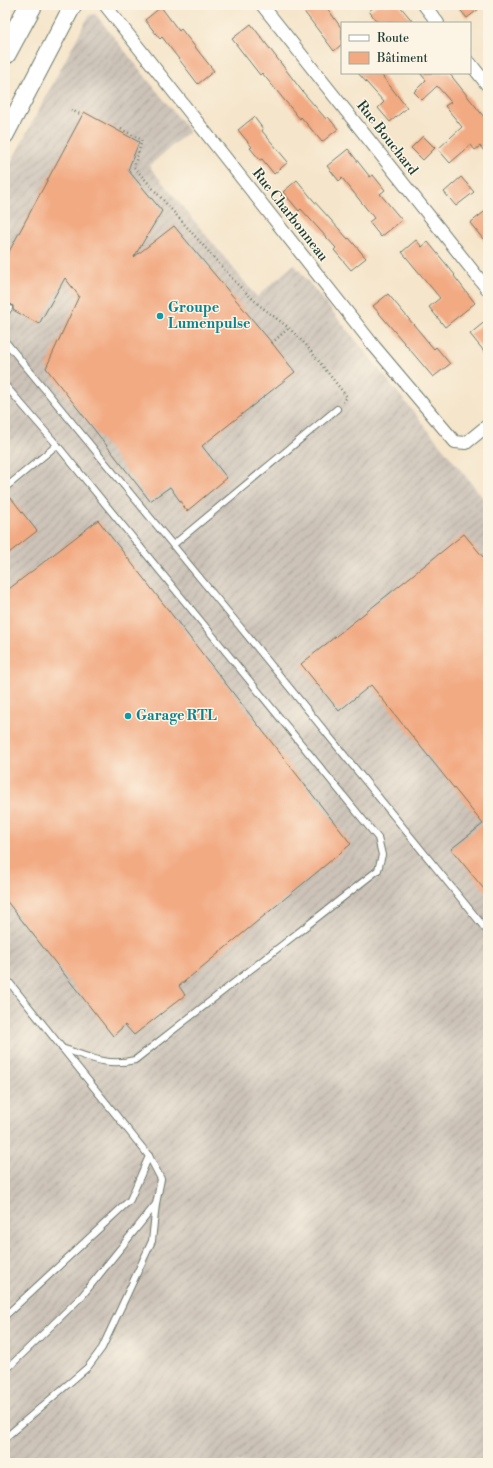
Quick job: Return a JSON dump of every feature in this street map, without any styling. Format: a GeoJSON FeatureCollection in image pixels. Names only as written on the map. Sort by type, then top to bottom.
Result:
{"type":"FeatureCollection","features":[{"type":"Feature","properties":{"kind":"highway"},"geometry":{"type":"LineString","coordinates":[[5,23],[15,5]]}},
{"type":"Feature","properties":{"kind":"highway"},"geometry":{"type":"LineString","coordinates":[[5,53],[31,5]]}},
{"type":"Feature","properties":{"kind":"street"},"geometry":{"type":"LineString","coordinates":[[5,135],[73,5]]}},
{"type":"Feature","properties":{"kind":"street","name":"Rue Charbonneau"},"geometry":{"type":"LineString","coordinates":[[105,5],[374,346],[455,442],[466,443],[488,425]]}},
{"type":"Feature","properties":{"kind":"street","name":"Rue Bouchard"},"geometry":{"type":"LineString","coordinates":[[262,5],[488,290]]}},
{"type":"Feature","properties":{"kind":"street"},"geometry":{"type":"LineString","coordinates":[[424,5],[437,22]]}},
{"type":"Feature","properties":{"kind":"street"},"geometry":{"type":"LineString","coordinates":[[471,65],[488,86]]}},
{"type":"Feature","properties":{"kind":"lane"},"geometry":{"type":"LineString","coordinates":[[5,314],[9,308]]}},
{"type":"Feature","properties":{"kind":"lane"},"geometry":{"type":"LineString","coordinates":[[5,341],[488,932]]}},
{"type":"Feature","properties":{"kind":"lane"},"geometry":{"type":"LineString","coordinates":[[5,385],[57,445],[378,838],[382,855],[378,870],[135,1060],[121,1064],[108,1063],[62,1048]]}},
{"type":"Feature","properties":{"kind":"lane"},"geometry":{"type":"LineString","coordinates":[[173,545],[337,409]]}},
{"type":"Feature","properties":{"kind":"lane"},"geometry":{"type":"LineString","coordinates":[[5,488],[57,445]]}},
{"type":"Feature","properties":{"kind":"lane"},"geometry":{"type":"LineString","coordinates":[[5,977],[149,1156],[161,1179],[156,1204],[152,1241],[102,1348],[88,1367],[5,1438]]}},
{"type":"Feature","properties":{"kind":"lane"},"geometry":{"type":"LineString","coordinates":[[5,1316],[130,1200],[149,1156]]}},
{"type":"Feature","properties":{"kind":"lane"},"geometry":{"type":"LineString","coordinates":[[5,1371],[82,1296],[156,1204]]}},
{"type":"Feature","properties":{"kind":"path"},"geometry":{"type":"LineString","coordinates":[[71,110],[82,115]]}},
{"type":"Feature","properties":{"kind":"path"},"geometry":{"type":"LineString","coordinates":[[121,129],[142,140],[134,167],[237,284],[258,305],[289,328],[306,345],[347,397],[337,409]]}},
{"type":"Feature","properties":{"kind":"path"},"geometry":{"type":"LineString","coordinates":[[272,342],[289,328]]}},
{"type":"Feature","properties":{"kind":"shaded area"},"geometry":{"type":"Polygon","coordinates":[[[94,14],[189,131],[149,166],[257,297],[294,264],[488,504],[488,1463],[5,1463],[5,174],[88,17],[94,14]]]}},
{"type":"Feature","properties":{"kind":"building"},"geometry":{"type":"Polygon","coordinates":[[[299,5],[325,5],[341,28],[341,45],[334,51],[299,5]]]}},
{"type":"Feature","properties":{"kind":"building"},"geometry":{"type":"Polygon","coordinates":[[[377,5],[399,5],[413,22],[377,22],[369,11],[377,5]]]}},
{"type":"Feature","properties":{"kind":"building"},"geometry":{"type":"Polygon","coordinates":[[[456,5],[484,5],[467,18],[456,5]]]}},
{"type":"Feature","properties":{"kind":"building"},"geometry":{"type":"Polygon","coordinates":[[[161,7],[179,31],[181,29],[214,71],[198,84],[162,37],[160,39],[145,20],[161,7]]]}},
{"type":"Feature","properties":{"kind":"building"},"geometry":{"type":"Polygon","coordinates":[[[251,24],[302,91],[326,119],[328,117],[338,129],[322,142],[301,117],[300,119],[262,73],[260,75],[232,39],[251,24]]]}},
{"type":"Feature","properties":{"kind":"building"},"geometry":{"type":"Polygon","coordinates":[[[359,74],[381,74],[407,108],[390,122],[378,108],[384,102],[359,74]]]}},
{"type":"Feature","properties":{"kind":"building"},"geometry":{"type":"Polygon","coordinates":[[[421,74],[450,74],[488,122],[488,156],[480,146],[475,150],[471,145],[450,163],[438,149],[462,127],[445,106],[451,102],[437,86],[422,100],[414,92],[426,80],[421,74]]]}},
{"type":"Feature","properties":{"kind":"building","name":"Groupe Lumenpulse"},"geometry":{"type":"Polygon","coordinates":[[[84,112],[139,142],[128,170],[162,211],[134,257],[174,226],[295,372],[202,446],[227,478],[187,511],[170,487],[150,501],[46,368],[79,296],[65,278],[39,324],[13,310],[13,306],[11,304],[7,304],[5,306],[5,259],[84,112]]]}},
{"type":"Feature","properties":{"kind":"building"},"geometry":{"type":"Polygon","coordinates":[[[254,117],[263,129],[262,131],[288,162],[274,174],[262,159],[260,160],[250,148],[252,147],[238,130],[254,117]]]}},
{"type":"Feature","properties":{"kind":"building"},"geometry":{"type":"Polygon","coordinates":[[[423,136],[435,148],[423,160],[411,148],[423,136]]]}},
{"type":"Feature","properties":{"kind":"building"},"geometry":{"type":"Polygon","coordinates":[[[348,149],[370,177],[373,175],[385,190],[380,194],[402,220],[381,237],[369,222],[374,218],[342,178],[339,181],[327,166],[348,149]]]}},
{"type":"Feature","properties":{"kind":"building"},"geometry":{"type":"Polygon","coordinates":[[[461,177],[474,192],[456,206],[444,192],[461,177]]]}},
{"type":"Feature","properties":{"kind":"building"},"geometry":{"type":"Polygon","coordinates":[[[297,180],[313,200],[366,258],[351,270],[334,250],[336,248],[301,209],[299,211],[283,192],[297,180]]]}},
{"type":"Feature","properties":{"kind":"building"},"geometry":{"type":"Polygon","coordinates":[[[488,209],[488,245],[470,223],[488,209]]]}},
{"type":"Feature","properties":{"kind":"building"},"geometry":{"type":"Polygon","coordinates":[[[416,240],[422,247],[428,242],[455,275],[454,276],[475,303],[445,327],[429,307],[440,298],[402,252],[416,240]]]}},
{"type":"Feature","properties":{"kind":"building"},"geometry":{"type":"Polygon","coordinates":[[[388,294],[434,349],[436,347],[450,364],[433,377],[373,306],[388,294]]]}},
{"type":"Feature","properties":{"kind":"building"},"geometry":{"type":"Polygon","coordinates":[[[488,319],[488,356],[470,334],[488,319]]]}},
{"type":"Feature","properties":{"kind":"building"},"geometry":{"type":"Polygon","coordinates":[[[11,498],[37,531],[5,556],[5,502],[11,498]]]}},
{"type":"Feature","properties":{"kind":"building","name":"Garage RTL"},"geometry":{"type":"Polygon","coordinates":[[[98,520],[351,844],[179,986],[185,995],[134,1035],[125,1025],[113,1036],[5,899],[5,592],[98,520]]]}},
{"type":"Feature","properties":{"kind":"building"},"geometry":{"type":"Polygon","coordinates":[[[464,534],[488,563],[488,894],[451,849],[483,824],[371,685],[339,711],[301,664],[464,534]]]}},
{"type":"Feature","properties":{"kind":"place","name":"Groupe Lumenpulse"},"geometry":{"type":"Point","coordinates":[160,316]}},
{"type":"Feature","properties":{"kind":"place","name":"Garage RTL"},"geometry":{"type":"Point","coordinates":[128,716]}}]}
